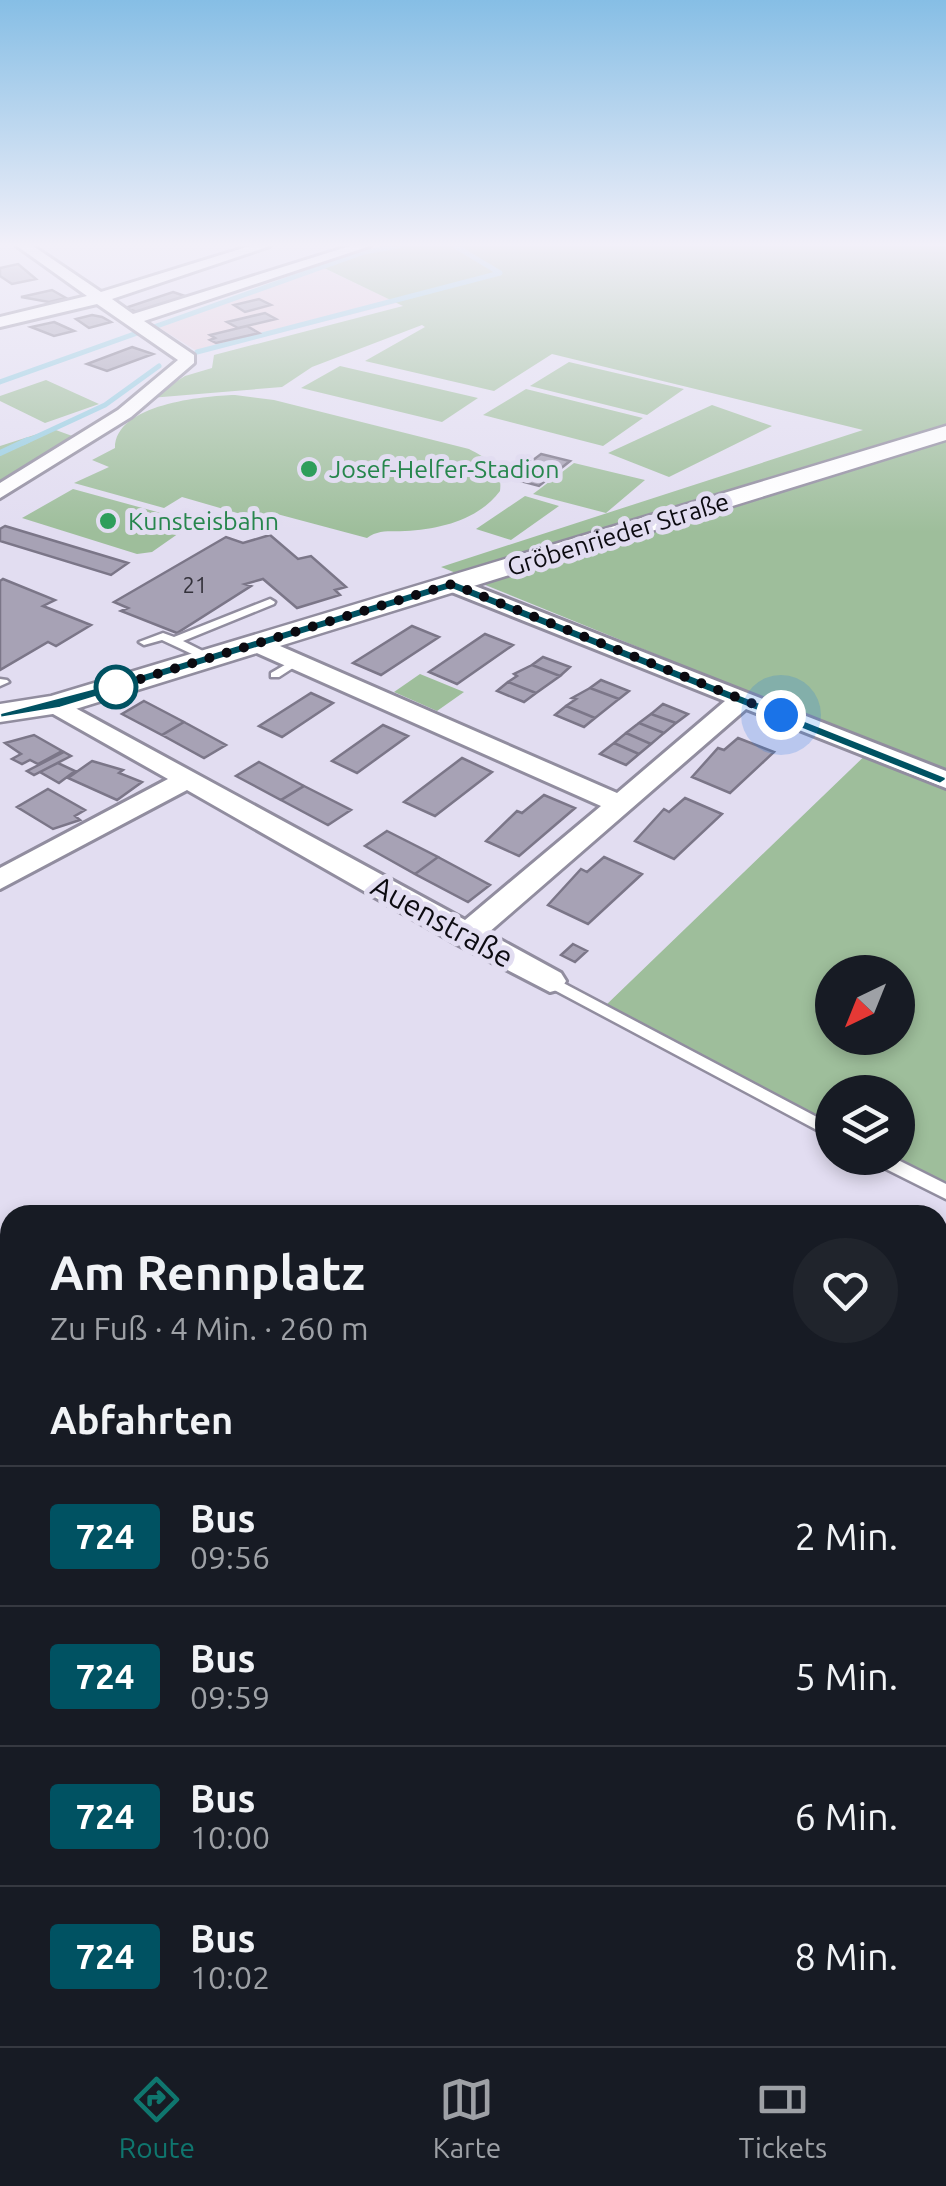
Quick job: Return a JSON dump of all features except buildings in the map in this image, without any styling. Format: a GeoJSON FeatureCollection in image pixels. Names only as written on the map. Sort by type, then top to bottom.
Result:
{"type":"FeatureCollection","features":[{"type":"Feature","properties":{"kind":"street"},"geometry":{"type":"LineString","coordinates":[[0,492],[173,376],[188,359],[163,341]]}},
{"type":"Feature","properties":{"kind":"street","name":"Gröbenrieder Straße"},"geometry":{"type":"LineString","coordinates":[[0,714],[55,704],[946,433]]}},
{"type":"Feature","properties":{"kind":"street"},"geometry":{"type":"LineString","coordinates":[[452,584],[535,623],[946,780]]}},
{"type":"Feature","properties":{"kind":"street"},"geometry":{"type":"LineString","coordinates":[[256,644],[620,804]]}},
{"type":"Feature","properties":{"kind":"street"},"geometry":{"type":"LineString","coordinates":[[466,936],[742,700]]}},
{"type":"Feature","properties":{"kind":"street","name":"Auenstraße"},"geometry":{"type":"LineString","coordinates":[[55,704],[550,981]]}},
{"type":"Feature","properties":{"kind":"street"},"geometry":{"type":"LineString","coordinates":[[0,880],[186,780]]}},
{"type":"Feature","properties":{"kind":"lane"},"geometry":{"type":"LineString","coordinates":[[174,641],[270,602]]}},
{"type":"Feature","properties":{"kind":"lane"},"geometry":{"type":"LineString","coordinates":[[144,642],[163,636],[209,658]]}},
{"type":"Feature","properties":{"kind":"lane","name":"Auenstraße"},"geometry":{"type":"LineString","coordinates":[[550,981],[815,1123]]}},
{"type":"Feature","properties":{"kind":"lane"},"geometry":{"type":"LineString","coordinates":[[913,1175],[946,1192]]}},
{"type":"Feature","properties":{"kind":"shaded area"},"geometry":{"type":"Polygon","coordinates":[[[181,341],[245,341],[200,353],[181,341]]]}},
{"type":"Feature","properties":{"kind":"green space"},"geometry":{"type":"Polygon","coordinates":[[[266,341],[379,341],[312,367],[282,387],[150,398],[185,376],[212,368],[214,355],[266,341]]]}},
{"type":"Feature","properties":{"kind":"green space"},"geometry":{"type":"Polygon","coordinates":[[[399,341],[946,341],[946,1184],[915,1168],[915,1075],[815,1075],[815,1116],[604,1007],[877,744],[441,567],[863,430],[552,354],[494,391],[365,361],[399,341]]]}},
{"type":"Feature","properties":{"kind":"green space"},"geometry":{"type":"Polygon","coordinates":[[[569,362],[684,389],[647,415],[530,386],[569,362]]]}},
{"type":"Feature","properties":{"kind":"green space"},"geometry":{"type":"Polygon","coordinates":[[[340,366],[478,398],[442,422],[301,388],[340,366]]]}},
{"type":"Feature","properties":{"kind":"green space"},"geometry":{"type":"Polygon","coordinates":[[[46,380],[99,404],[45,423],[0,401],[0,396],[46,380]]]}},
{"type":"Feature","properties":{"kind":"green space"},"geometry":{"type":"Polygon","coordinates":[[[526,389],[643,418],[603,446],[483,415],[526,389]]]}},
{"type":"Feature","properties":{"kind":"green space","name":"Josef-Helfer-Stadion"},"geometry":{"type":"Polygon","coordinates":[[[235,395],[274,400],[469,449],[497,470],[500,491],[481,509],[458,521],[419,530],[381,532],[367,538],[277,514],[265,521],[182,497],[164,508],[74,483],[109,467],[92,460],[115,448],[119,433],[129,421],[145,412],[183,401],[235,395]]]}},
{"type":"Feature","properties":{"kind":"green space"},"geometry":{"type":"Polygon","coordinates":[[[712,405],[772,426],[669,477],[608,453],[712,405]]]}},
{"type":"Feature","properties":{"kind":"green space"},"geometry":{"type":"Polygon","coordinates":[[[53,429],[75,437],[0,485],[0,446],[53,429]]]}},
{"type":"Feature","properties":{"kind":"green space"},"geometry":{"type":"Polygon","coordinates":[[[574,463],[645,480],[606,513],[533,494],[574,463]]]}},
{"type":"Feature","properties":{"kind":"green space","name":"Kunsteisbahn"},"geometry":{"type":"Polygon","coordinates":[[[73,489],[192,524],[152,552],[137,554],[22,518],[73,489]]]}},
{"type":"Feature","properties":{"kind":"green space"},"geometry":{"type":"Polygon","coordinates":[[[525,496],[559,506],[511,540],[476,529],[525,496]]]}},
{"type":"Feature","properties":{"kind":"green space"},"geometry":{"type":"Polygon","coordinates":[[[420,674],[464,692],[437,711],[394,692],[420,674]]]}},
{"type":"Feature","properties":{"kind":"waterway"},"geometry":{"type":"LineString","coordinates":[[0,382],[113,341]]}},
{"type":"Feature","properties":{"kind":"waterway"},"geometry":{"type":"LineString","coordinates":[[197,352],[237,341]]}},
{"type":"Feature","properties":{"kind":"waterway"},"geometry":{"type":"LineString","coordinates":[[23,443],[105,405],[159,366]]}},
{"type":"Feature","properties":{"kind":"waterway"},"geometry":{"type":"LineString","coordinates":[[0,453],[28,440]]}},
{"type":"Feature","properties":{"kind":"bus line","name":"724"},"geometry":{"type":"LineString","coordinates":[[0,713],[55,704],[452,584],[946,780]]}},
{"type":"Feature","properties":{"kind":"place","name":"Josef-Helfer-Stadion"},"geometry":{"type":"Point","coordinates":[309,469]}},
{"type":"Feature","properties":{"kind":"place","name":"Kunsteisbahn"},"geometry":{"type":"Point","coordinates":[108,521]}},
{"type":"Feature","properties":{"kind":"route"},"geometry":{"type":"LineString","coordinates":[[116,687],[111,688],[452,584],[781,715]]}}]}
